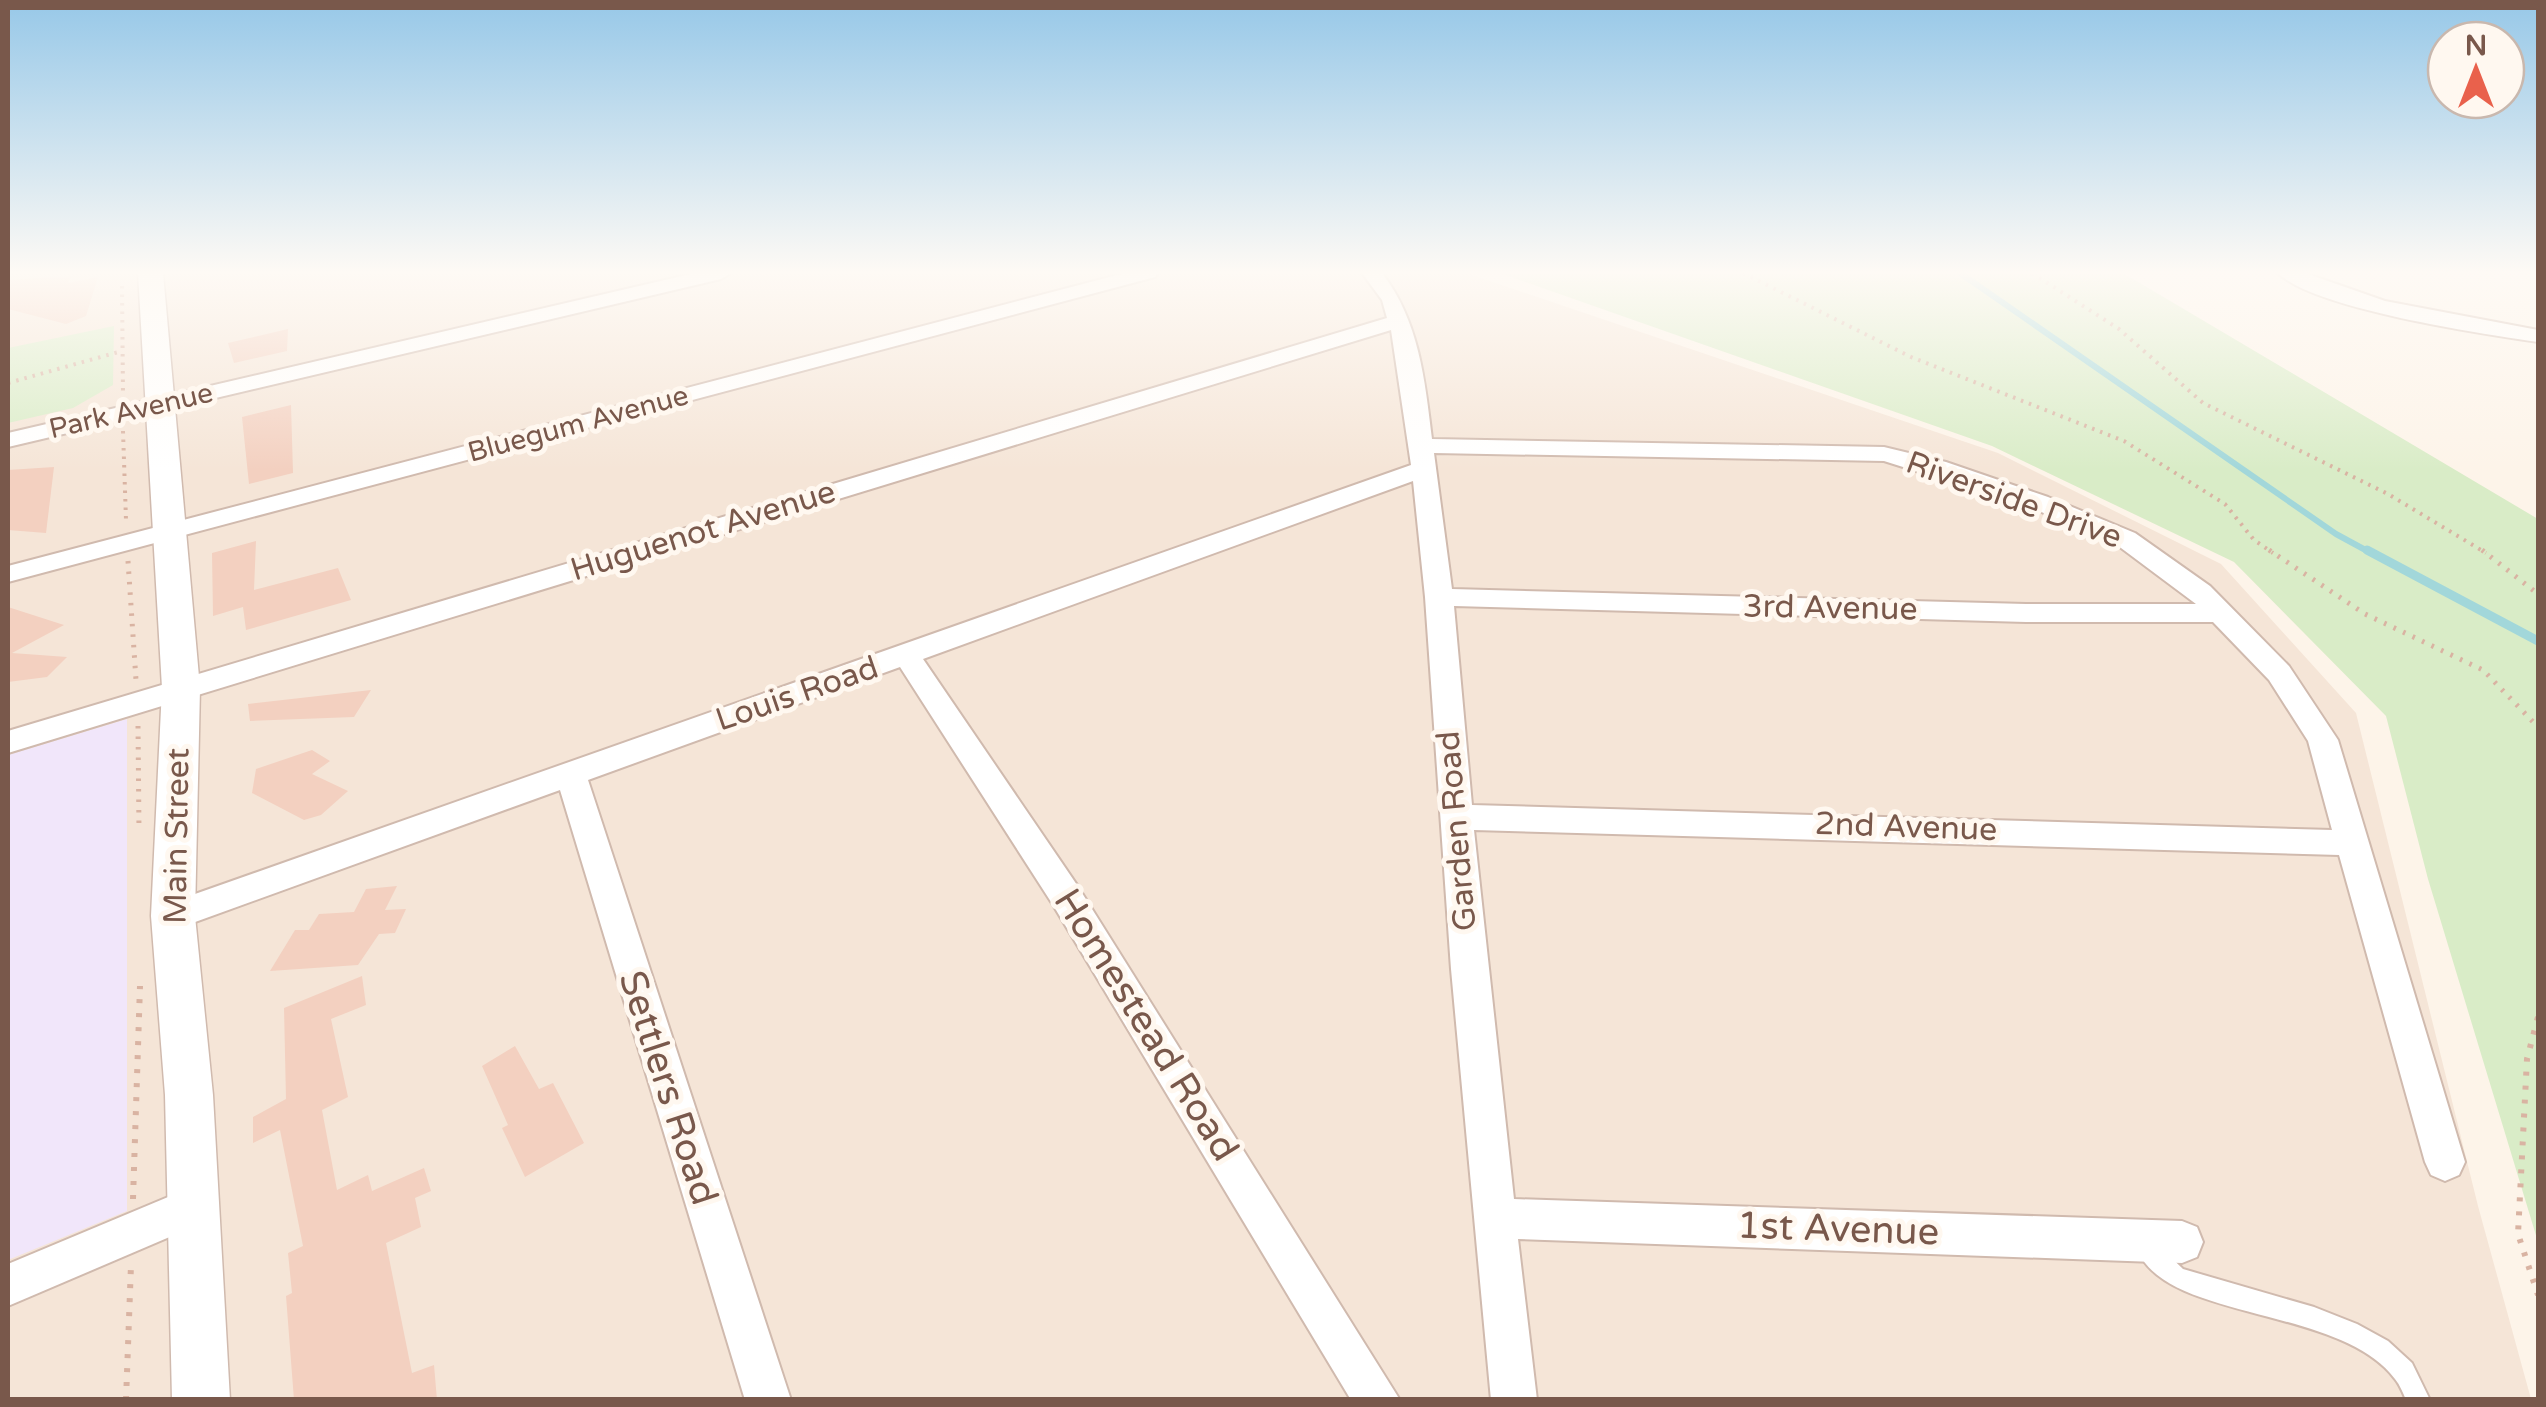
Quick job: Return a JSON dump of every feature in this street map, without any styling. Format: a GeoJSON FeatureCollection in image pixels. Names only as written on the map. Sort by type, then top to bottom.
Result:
{"type":"FeatureCollection","features":[{"type":"Feature","properties":{"kind":"street","name":"Main Street"},"geometry":{"type":"LineString","coordinates":[[139,339],[140,409],[168,532],[181,688],[173,916],[189,1095],[201,1400]]}},
{"type":"Feature","properties":{"kind":"street","name":"Park Avenue"},"geometry":{"type":"LineString","coordinates":[[8,440],[440,339]]}},
{"type":"Feature","properties":{"kind":"street","name":"Bluegum Avenue"},"geometry":{"type":"LineString","coordinates":[[8,574],[900,339]]}},
{"type":"Feature","properties":{"kind":"street","name":"Huguenot Avenue"},"geometry":{"type":"LineString","coordinates":[[8,742],[1340,339]]}},
{"type":"Feature","properties":{"kind":"street","name":"Garden Road"},"geometry":{"type":"LineString","coordinates":[[1404,339],[1410,360],[1438,598],[1514,1400]]}},
{"type":"Feature","properties":{"kind":"street","name":"Riverside Drive"},"geometry":{"type":"LineString","coordinates":[[1421,458],[1866,452],[1902,457],[2039,502],[2116,533],[2174,570],[2279,673],[2323,740],[2445,1162]]}},
{"type":"Feature","properties":{"kind":"street","name":"Louis Road"},"geometry":{"type":"LineString","coordinates":[[173,916],[907,656],[1421,458]]}},
{"type":"Feature","properties":{"kind":"street","name":"3rd Avenue"},"geometry":{"type":"LineString","coordinates":[[1438,598],[1989,612],[2221,613]]}},
{"type":"Feature","properties":{"kind":"street","name":"Homestead Road"},"geometry":{"type":"LineString","coordinates":[[907,656],[1075,911],[1377,1400]]}},
{"type":"Feature","properties":{"kind":"street","name":"Settlers Road"},"geometry":{"type":"LineString","coordinates":[[571,776],[768,1400]]}},
{"type":"Feature","properties":{"kind":"street","name":"2nd Avenue"},"geometry":{"type":"LineString","coordinates":[[1457,817],[2355,843]]}},
{"type":"Feature","properties":{"kind":"street"},"geometry":{"type":"LineString","coordinates":[[8,1285],[192,1207]]}},
{"type":"Feature","properties":{"kind":"street","name":"1st Avenue"},"geometry":{"type":"LineString","coordinates":[[1494,1218],[2182,1242]]}},
{"type":"Feature","properties":{"kind":"lane"},"geometry":{"type":"LineString","coordinates":[[2139,1240],[2174,1276],[2349,1331],[2387,1354],[2414,1384],[2420,1400]]}},
{"type":"Feature","properties":{"kind":"path"},"geometry":{"type":"LineString","coordinates":[[136,339],[140,409],[127,543],[138,703],[139,836]]}},
{"type":"Feature","properties":{"kind":"path"},"geometry":{"type":"LineString","coordinates":[[1873,339],[1911,358],[2124,441],[2225,504],[2254,540],[2365,614],[2483,670],[2538,727]]}},
{"type":"Feature","properties":{"kind":"path"},"geometry":{"type":"LineString","coordinates":[[2130,339],[2203,403],[2388,494],[2477,546],[2538,594]]}},
{"type":"Feature","properties":{"kind":"path"},"geometry":{"type":"LineString","coordinates":[[8,383],[138,346]]}},
{"type":"Feature","properties":{"kind":"path"},"geometry":{"type":"LineString","coordinates":[[126,1400],[140,968]]}},
{"type":"Feature","properties":{"kind":"path"},"geometry":{"type":"LineString","coordinates":[[2538,1017],[2527,1058],[2518,1234],[2538,1295]]}},
{"type":"Feature","properties":{"kind":"shaded area"},"geometry":{"type":"Polygon","coordinates":[[[8,339],[1660,339],[1998,453],[2221,564],[2356,713],[2478,1206],[2531,1399],[8,1400],[8,339]]]}},
{"type":"Feature","properties":{"kind":"shaded area"},"geometry":{"type":"Polygon","coordinates":[[[127,719],[127,1211],[8,1260],[8,755],[127,719]]]}},
{"type":"Feature","properties":{"kind":"green space"},"geometry":{"type":"Polygon","coordinates":[[[53,339],[114,339],[113,385],[73,408],[8,423],[8,348],[53,339]]]}},
{"type":"Feature","properties":{"kind":"green space"},"geometry":{"type":"Polygon","coordinates":[[[1687,339],[2234,339],[2538,519],[2538,1242],[2428,879],[2386,716],[2234,562],[1992,446],[1687,339]]]}},
{"type":"Feature","properties":{"kind":"building"},"geometry":{"type":"Polygon","coordinates":[[[288,339],[287,351],[234,363],[228,343],[288,339]]]}},
{"type":"Feature","properties":{"kind":"building"},"geometry":{"type":"Polygon","coordinates":[[[291,405],[293,473],[249,484],[242,417],[291,405]]]}},
{"type":"Feature","properties":{"kind":"building"},"geometry":{"type":"Polygon","coordinates":[[[54,467],[46,533],[8,530],[8,470],[54,467]]]}},
{"type":"Feature","properties":{"kind":"building"},"geometry":{"type":"Polygon","coordinates":[[[256,541],[254,590],[338,568],[351,600],[246,630],[243,607],[213,616],[212,553],[256,541]]]}},
{"type":"Feature","properties":{"kind":"building"},"geometry":{"type":"Polygon","coordinates":[[[8,607],[64,625],[12,653],[67,657],[47,677],[8,682],[8,607]]]}},
{"type":"Feature","properties":{"kind":"building"},"geometry":{"type":"Polygon","coordinates":[[[371,690],[354,717],[250,721],[248,704],[371,690]]]}},
{"type":"Feature","properties":{"kind":"building"},"geometry":{"type":"Polygon","coordinates":[[[312,750],[330,761],[312,774],[348,791],[321,815],[304,820],[252,793],[256,769],[312,750]]]}},
{"type":"Feature","properties":{"kind":"building"},"geometry":{"type":"Polygon","coordinates":[[[397,886],[385,910],[406,909],[395,933],[379,934],[358,965],[270,971],[295,930],[309,930],[319,914],[354,912],[366,889],[397,886]]]}},
{"type":"Feature","properties":{"kind":"building"},"geometry":{"type":"Polygon","coordinates":[[[362,976],[366,1005],[331,1019],[348,1097],[322,1110],[337,1190],[368,1175],[372,1191],[424,1168],[431,1191],[415,1198],[421,1227],[386,1243],[412,1373],[434,1365],[437,1400],[294,1400],[286,1296],[292,1293],[288,1253],[303,1246],[280,1130],[253,1143],[253,1117],[286,1099],[284,1008],[362,976]]]}},
{"type":"Feature","properties":{"kind":"building"},"geometry":{"type":"Polygon","coordinates":[[[515,1046],[539,1089],[553,1083],[584,1143],[525,1177],[502,1128],[508,1125],[482,1066],[515,1046]]]}},
{"type":"Feature","properties":{"kind":"waterway"},"geometry":{"type":"LineString","coordinates":[[2055,339],[2336,534],[2371,553]]}},
{"type":"Feature","properties":{"kind":"waterway"},"geometry":{"type":"LineString","coordinates":[[2367,550],[2538,641]]}}]}
